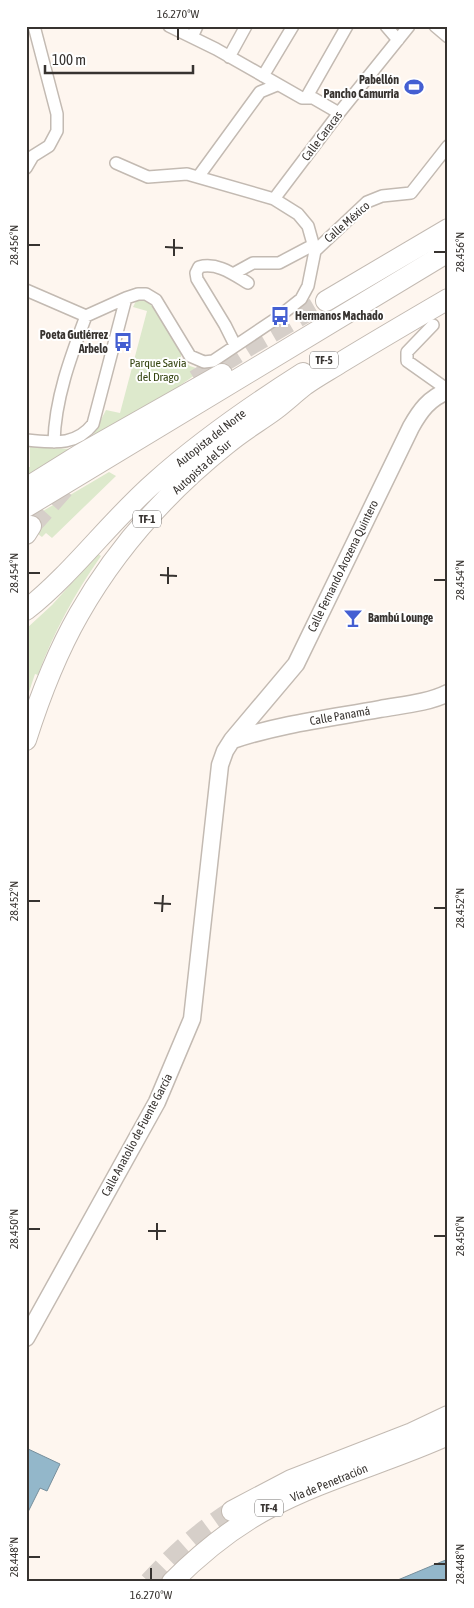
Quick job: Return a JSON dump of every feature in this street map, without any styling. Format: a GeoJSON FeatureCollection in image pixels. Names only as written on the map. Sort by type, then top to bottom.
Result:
{"type":"FeatureCollection","features":[{"type":"Feature","properties":{"kind":"highway"},"geometry":{"type":"LineString","coordinates":[[326,301],[448,229]]}},
{"type":"Feature","properties":{"kind":"highway","name":"TF-5"},"geometry":{"type":"LineString","coordinates":[[28,522],[289,348],[448,252]]}},
{"type":"Feature","properties":{"kind":"highway","name":"Autopista del Norte"},"geometry":{"type":"LineString","coordinates":[[29,608],[156,481],[223,426],[383,322],[448,284]]}},
{"type":"Feature","properties":{"kind":"highway","name":"Autopista del Sur"},"geometry":{"type":"LineString","coordinates":[[26,740],[40,697],[58,655],[79,614],[124,547],[156,510],[194,472],[228,443],[306,385],[369,345],[448,299]]}},
{"type":"Feature","properties":{"kind":"highway"},"geometry":{"type":"LineString","coordinates":[[26,488],[220,374],[289,348]]}},
{"type":"Feature","properties":{"kind":"highway"},"geometry":{"type":"LineString","coordinates":[[204,442],[229,432],[275,400],[306,385]]}},
{"type":"Feature","properties":{"kind":"highway","name":"Vía de Penetración"},"geometry":{"type":"LineString","coordinates":[[172,1582],[208,1549],[269,1508],[336,1478],[448,1416]]}},
{"type":"Feature","properties":{"kind":"highway","name":"Vía de Penetración"},"geometry":{"type":"LineString","coordinates":[[232,1511],[291,1480],[448,1435]]}},
{"type":"Feature","properties":{"kind":"street"},"geometry":{"type":"LineString","coordinates":[[26,168],[30,155],[49,146],[57,131],[57,114],[34,26]]}},
{"type":"Feature","properties":{"kind":"street"},"geometry":{"type":"LineString","coordinates":[[169,26],[302,98],[313,98],[340,113]]}},
{"type":"Feature","properties":{"kind":"street"},"geometry":{"type":"LineString","coordinates":[[192,37],[198,26]]}},
{"type":"Feature","properties":{"kind":"street"},"geometry":{"type":"LineString","coordinates":[[229,57],[246,26]]}},
{"type":"Feature","properties":{"kind":"street"},"geometry":{"type":"LineString","coordinates":[[263,76],[293,26]]}},
{"type":"Feature","properties":{"kind":"street"},"geometry":{"type":"LineString","coordinates":[[306,98],[347,26]]}},
{"type":"Feature","properties":{"kind":"street"},"geometry":{"type":"LineString","coordinates":[[386,26],[398,40]]}},
{"type":"Feature","properties":{"kind":"street","name":"Calle Caracas"},"geometry":{"type":"LineString","coordinates":[[274,200],[409,26]]}},
{"type":"Feature","properties":{"kind":"street"},"geometry":{"type":"LineString","coordinates":[[435,26],[448,37]]}},
{"type":"Feature","properties":{"kind":"street"},"geometry":{"type":"LineString","coordinates":[[198,178],[260,92],[277,84]]}},
{"type":"Feature","properties":{"kind":"street","name":"Calle México"},"geometry":{"type":"LineString","coordinates":[[233,274],[253,263],[279,263],[314,248],[367,202],[382,196],[411,193],[448,146]]}},
{"type":"Feature","properties":{"kind":"street"},"geometry":{"type":"LineString","coordinates":[[54,442],[55,419],[72,354],[86,316],[126,298],[138,294],[146,294],[156,300],[190,356],[204,362],[213,361],[277,318],[301,299],[308,286],[314,248],[308,226],[298,214],[274,200],[187,174],[148,177],[116,163]]}},
{"type":"Feature","properties":{"kind":"street"},"geometry":{"type":"LineString","coordinates":[[235,345],[226,325],[197,279],[196,272],[199,266],[208,264],[222,268],[248,282]]}},
{"type":"Feature","properties":{"kind":"street"},"geometry":{"type":"LineString","coordinates":[[26,290],[86,316]]}},
{"type":"Feature","properties":{"kind":"street"},"geometry":{"type":"LineString","coordinates":[[26,440],[54,442],[73,440],[86,433],[93,424],[126,298]]}},
{"type":"Feature","properties":{"kind":"street"},"geometry":{"type":"LineString","coordinates":[[433,325],[407,352],[407,361],[448,390]]}},
{"type":"Feature","properties":{"kind":"street","name":"Calle Fernando Arozena Quintero"},"geometry":{"type":"LineString","coordinates":[[232,740],[266,702],[296,664],[411,427],[426,404],[448,390]]}},
{"type":"Feature","properties":{"kind":"street","name":"Calle Panamá"},"geometry":{"type":"LineString","coordinates":[[232,740],[283,726],[410,704],[440,697],[448,693]]}},
{"type":"Feature","properties":{"kind":"street"},"geometry":{"type":"LineString","coordinates":[[266,702],[276,719],[283,726]]}},
{"type":"Feature","properties":{"kind":"street","name":"Calle Anatolio de Fuente García"},"geometry":{"type":"LineString","coordinates":[[26,1338],[156,1102],[192,1019],[220,765],[225,751],[232,740]]}},
{"type":"Feature","properties":{"kind":"green space","name":"Parque Savia del Drago"},"geometry":{"type":"Polygon","coordinates":[[[142,298],[154,303],[181,349],[181,358],[190,366],[202,370],[138,415],[88,445],[106,410],[120,413],[147,311],[133,307],[136,301],[142,298]]]}},
{"type":"Feature","properties":{"kind":"green space"},"geometry":{"type":"Polygon","coordinates":[[[30,447],[71,449],[26,479],[26,467],[30,467],[30,447]]]}},
{"type":"Feature","properties":{"kind":"green space"},"geometry":{"type":"Polygon","coordinates":[[[109,472],[116,476],[52,538],[46,533],[42,537],[26,525],[26,521],[109,472]]]}},
{"type":"Feature","properties":{"kind":"green space"},"geometry":{"type":"Polygon","coordinates":[[[98,554],[101,556],[65,614],[38,675],[35,674],[26,701],[26,629],[52,605],[98,554]]]}},
{"type":"Feature","properties":{"kind":"water"},"geometry":{"type":"Polygon","coordinates":[[[26,1448],[60,1464],[47,1491],[40,1488],[26,1516],[26,1448]]]}},
{"type":"Feature","properties":{"kind":"water"},"geometry":{"type":"Polygon","coordinates":[[[448,1559],[448,1582],[393,1582],[448,1559]]]}},
{"type":"Feature","properties":{"kind":"tunnel"},"geometry":{"type":"LineString","coordinates":[[195,380],[326,301]]}},
{"type":"Feature","properties":{"kind":"tunnel"},"geometry":{"type":"LineString","coordinates":[[31,526],[69,483]]}},
{"type":"Feature","properties":{"kind":"tunnel"},"geometry":{"type":"LineString","coordinates":[[149,1582],[188,1544],[208,1527],[232,1511]]}},
{"type":"Feature","properties":{"kind":"place","name":"Pabellón Pancho Camurria"},"geometry":{"type":"Point","coordinates":[414,87]}},
{"type":"Feature","properties":{"kind":"place","name":"Hermanos Machado"},"geometry":{"type":"Point","coordinates":[280,316]}},
{"type":"Feature","properties":{"kind":"place","name":"Poeta Gutiérrez Arbelo"},"geometry":{"type":"Point","coordinates":[123,342]}},
{"type":"Feature","properties":{"kind":"place","name":"Bambú Lounge"},"geometry":{"type":"Point","coordinates":[353,618]}}]}
